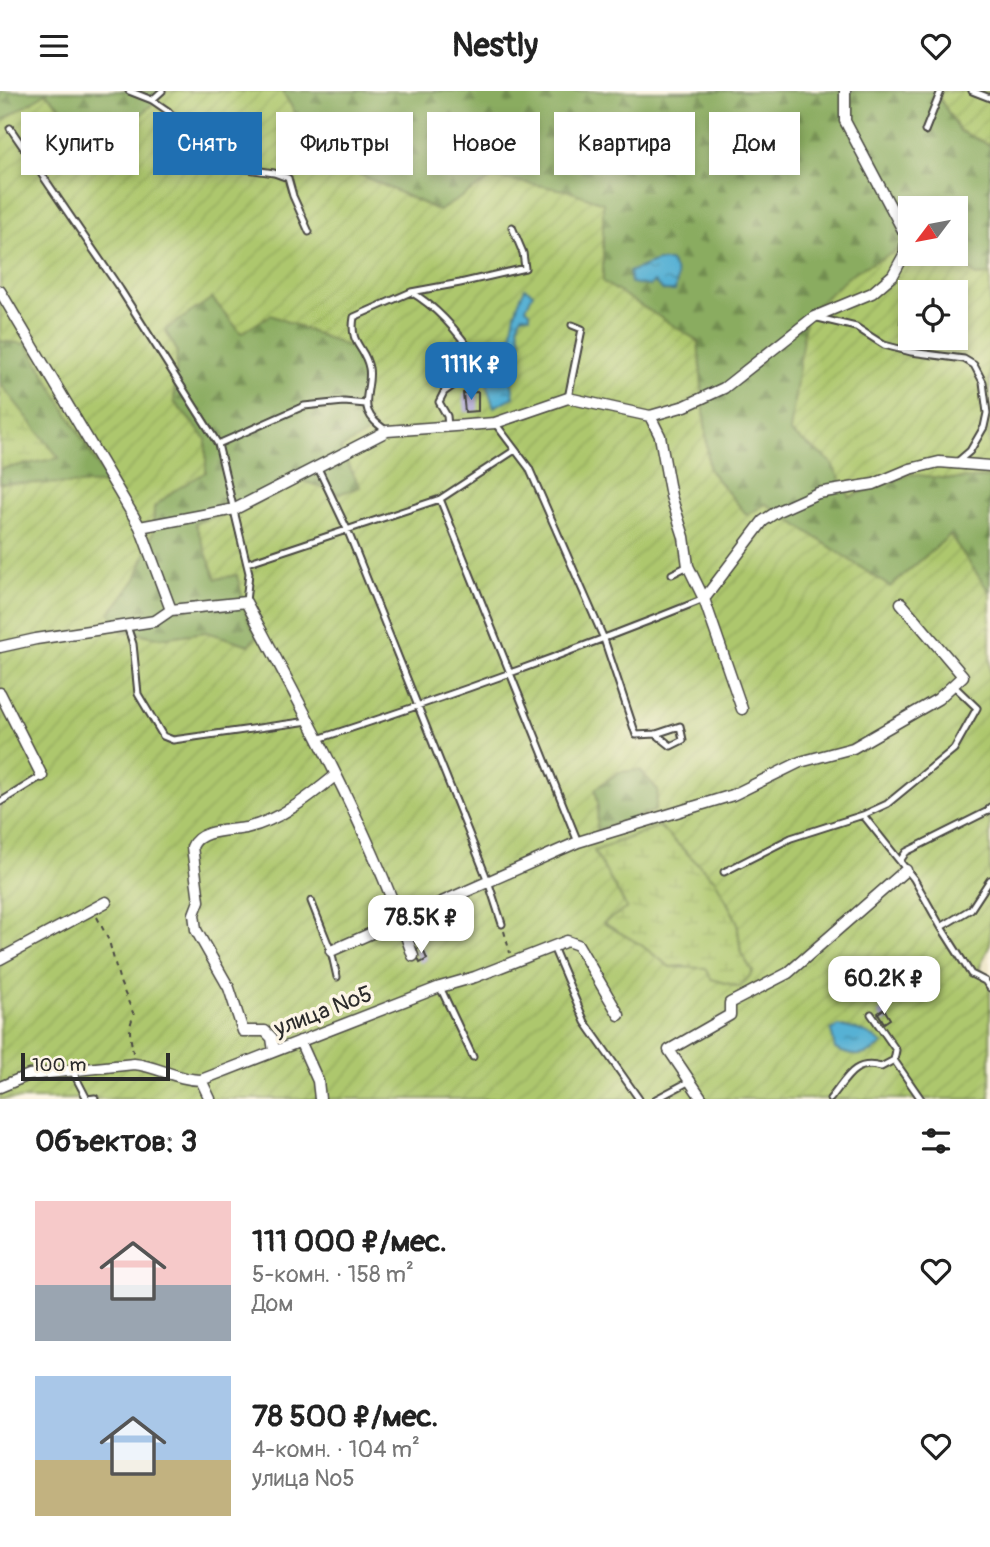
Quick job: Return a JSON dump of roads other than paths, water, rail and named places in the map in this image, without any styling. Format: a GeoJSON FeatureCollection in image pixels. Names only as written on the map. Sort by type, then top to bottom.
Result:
{"type":"FeatureCollection","features":[{"type":"Feature","properties":{"kind":"street"},"geometry":{"type":"LineString","coordinates":[[141,527],[235,509],[387,431],[495,423],[568,398],[650,416],[724,388],[814,317],[872,293],[893,275],[905,253],[905,236],[845,121],[845,91]]}},
{"type":"Feature","properties":{"kind":"street"},"geometry":{"type":"LineString","coordinates":[[0,291],[141,527],[171,610]]}},
{"type":"Feature","properties":{"kind":"street"},"geometry":{"type":"LineString","coordinates":[[650,416],[660,436],[671,496],[684,537],[688,566],[704,599],[742,709]]}},
{"type":"Feature","properties":{"kind":"street"},"geometry":{"type":"LineString","coordinates":[[704,599],[763,521],[778,511],[818,493],[874,484],[910,469],[939,462],[990,466]]}},
{"type":"Feature","properties":{"kind":"street"},"geometry":{"type":"LineString","coordinates":[[0,647],[155,621],[171,610],[246,602],[335,775],[400,920],[413,956]]}},
{"type":"Feature","properties":{"kind":"street"},"geometry":{"type":"LineString","coordinates":[[331,951],[578,842],[733,795],[800,762],[853,748],[938,699],[963,676],[901,603]]}},
{"type":"Feature","properties":{"kind":"street"},"geometry":{"type":"LineString","coordinates":[[0,693],[42,776]]}},
{"type":"Feature","properties":{"kind":"street"},"geometry":{"type":"LineString","coordinates":[[274,1051],[272,1038],[265,1031],[243,1031],[229,988],[196,930],[194,914],[199,901],[191,847],[202,836],[259,824],[278,816],[335,775]]}},
{"type":"Feature","properties":{"kind":"street"},"geometry":{"type":"LineString","coordinates":[[702,1099],[669,1050],[730,1015],[730,1003],[788,973],[903,865]]}},
{"type":"Feature","properties":{"kind":"street"},"geometry":{"type":"LineString","coordinates":[[0,960],[106,902]]}},
{"type":"Feature","properties":{"kind":"street"},"geometry":{"type":"LineString","coordinates":[[553,945],[567,941],[578,945],[619,1015]]}},
{"type":"Feature","properties":{"kind":"street","name":"улица №5"},"geometry":{"type":"LineString","coordinates":[[201,1080],[440,986],[475,977],[553,945]]}},
{"type":"Feature","properties":{"kind":"street"},"geometry":{"type":"LineString","coordinates":[[300,1041],[318,1081],[320,1099]]}},
{"type":"Feature","properties":{"kind":"street"},"geometry":{"type":"LineString","coordinates":[[0,1087],[29,1075],[134,1064],[149,1065],[190,1080],[201,1080],[210,1099]]}},
{"type":"Feature","properties":{"kind":"lane"},"geometry":{"type":"LineString","coordinates":[[129,91],[152,100],[207,146],[212,156],[234,167],[274,173],[288,178],[309,232]]}},
{"type":"Feature","properties":{"kind":"lane"},"geometry":{"type":"LineString","coordinates":[[152,100],[162,91]]}},
{"type":"Feature","properties":{"kind":"lane"},"geometry":{"type":"LineString","coordinates":[[925,131],[942,91]]}},
{"type":"Feature","properties":{"kind":"lane"},"geometry":{"type":"LineString","coordinates":[[972,91],[990,98]]}},
{"type":"Feature","properties":{"kind":"lane"},"geometry":{"type":"LineString","coordinates":[[10,128],[120,289],[218,444],[249,573],[246,602]]}},
{"type":"Feature","properties":{"kind":"lane"},"geometry":{"type":"LineString","coordinates":[[387,431],[373,421],[366,404],[370,384],[369,366],[354,340],[354,317],[411,292],[525,268],[523,253],[512,227]]}},
{"type":"Feature","properties":{"kind":"lane"},"geometry":{"type":"LineString","coordinates":[[411,292],[430,302],[438,314],[460,333],[478,361],[476,369],[444,392],[439,402],[447,416],[448,426]]}},
{"type":"Feature","properties":{"kind":"lane"},"geometry":{"type":"LineString","coordinates":[[814,317],[856,327],[884,345],[911,352],[964,359],[974,365],[983,382],[987,413],[984,427],[970,450],[956,463]]}},
{"type":"Feature","properties":{"kind":"lane"},"geometry":{"type":"LineString","coordinates":[[568,398],[582,329],[572,324]]}},
{"type":"Feature","properties":{"kind":"lane"},"geometry":{"type":"LineString","coordinates":[[218,444],[304,406],[344,402],[366,404]]}},
{"type":"Feature","properties":{"kind":"lane"},"geometry":{"type":"LineString","coordinates":[[495,423],[529,468],[604,639],[636,735],[656,734],[680,726],[683,740],[671,746],[656,734]]}},
{"type":"Feature","properties":{"kind":"lane"},"geometry":{"type":"LineString","coordinates":[[247,563],[440,499],[515,450]]}},
{"type":"Feature","properties":{"kind":"lane"},"geometry":{"type":"LineString","coordinates":[[317,466],[347,529],[488,881],[502,924]]}},
{"type":"Feature","properties":{"kind":"lane"},"geometry":{"type":"LineString","coordinates":[[440,499],[508,674],[578,842]]}},
{"type":"Feature","properties":{"kind":"lane"},"geometry":{"type":"LineString","coordinates":[[672,574],[688,566]]}},
{"type":"Feature","properties":{"kind":"lane"},"geometry":{"type":"LineString","coordinates":[[318,739],[508,674],[704,599]]}},
{"type":"Feature","properties":{"kind":"lane"},"geometry":{"type":"LineString","coordinates":[[126,625],[133,644],[138,694],[163,736],[173,740],[309,721]]}},
{"type":"Feature","properties":{"kind":"lane"},"geometry":{"type":"LineString","coordinates":[[724,872],[791,838],[863,815],[887,804],[954,750],[977,708],[953,685]]}},
{"type":"Feature","properties":{"kind":"lane"},"geometry":{"type":"LineString","coordinates":[[0,802],[42,776]]}},
{"type":"Feature","properties":{"kind":"lane"},"geometry":{"type":"LineString","coordinates":[[903,865],[906,852],[988,811],[990,807]]}},
{"type":"Feature","properties":{"kind":"lane"},"geometry":{"type":"LineString","coordinates":[[863,815],[914,879],[971,974],[985,981],[990,988]]}},
{"type":"Feature","properties":{"kind":"lane"},"geometry":{"type":"LineString","coordinates":[[941,927],[971,909],[990,880]]}},
{"type":"Feature","properties":{"kind":"lane"},"geometry":{"type":"LineString","coordinates":[[311,901],[331,951],[337,977]]}},
{"type":"Feature","properties":{"kind":"lane"},"geometry":{"type":"LineString","coordinates":[[553,945],[585,1022],[639,1099]]}},
{"type":"Feature","properties":{"kind":"lane"},"geometry":{"type":"LineString","coordinates":[[985,981],[990,976]]}},
{"type":"Feature","properties":{"kind":"lane"},"geometry":{"type":"LineString","coordinates":[[440,986],[473,1057]]}},
{"type":"Feature","properties":{"kind":"lane"},"geometry":{"type":"LineString","coordinates":[[871,1014],[896,1050],[894,1060],[921,1099]]}},
{"type":"Feature","properties":{"kind":"lane"},"geometry":{"type":"LineString","coordinates":[[830,1099],[858,1066],[870,1064],[881,1067],[894,1060]]}},
{"type":"Feature","properties":{"kind":"lane"},"geometry":{"type":"LineString","coordinates":[[72,1070],[87,1099],[95,1098]]}},
{"type":"Feature","properties":{"kind":"lane"},"geometry":{"type":"LineString","coordinates":[[656,1099],[691,1081]]}},
{"type":"Feature","properties":{"kind":"water"},"geometry":{"type":"Polygon","coordinates":[[[657,261],[670,261],[673,265],[677,276],[675,291],[664,291],[654,282],[649,286],[631,283],[629,272],[657,261]]]}},
{"type":"Feature","properties":{"kind":"water"},"geometry":{"type":"Polygon","coordinates":[[[525,288],[533,293],[526,308],[530,311],[530,316],[523,315],[519,321],[522,342],[516,343],[516,359],[511,364],[513,325],[525,288]]]}},
{"type":"Feature","properties":{"kind":"water"},"geometry":{"type":"Polygon","coordinates":[[[506,369],[514,372],[514,397],[494,407],[488,388],[488,375],[490,370],[506,369]]]}},
{"type":"Feature","properties":{"kind":"water"},"geometry":{"type":"Polygon","coordinates":[[[839,1026],[862,1032],[883,1044],[866,1054],[842,1052],[835,1049],[831,1030],[839,1026]]]}}]}
